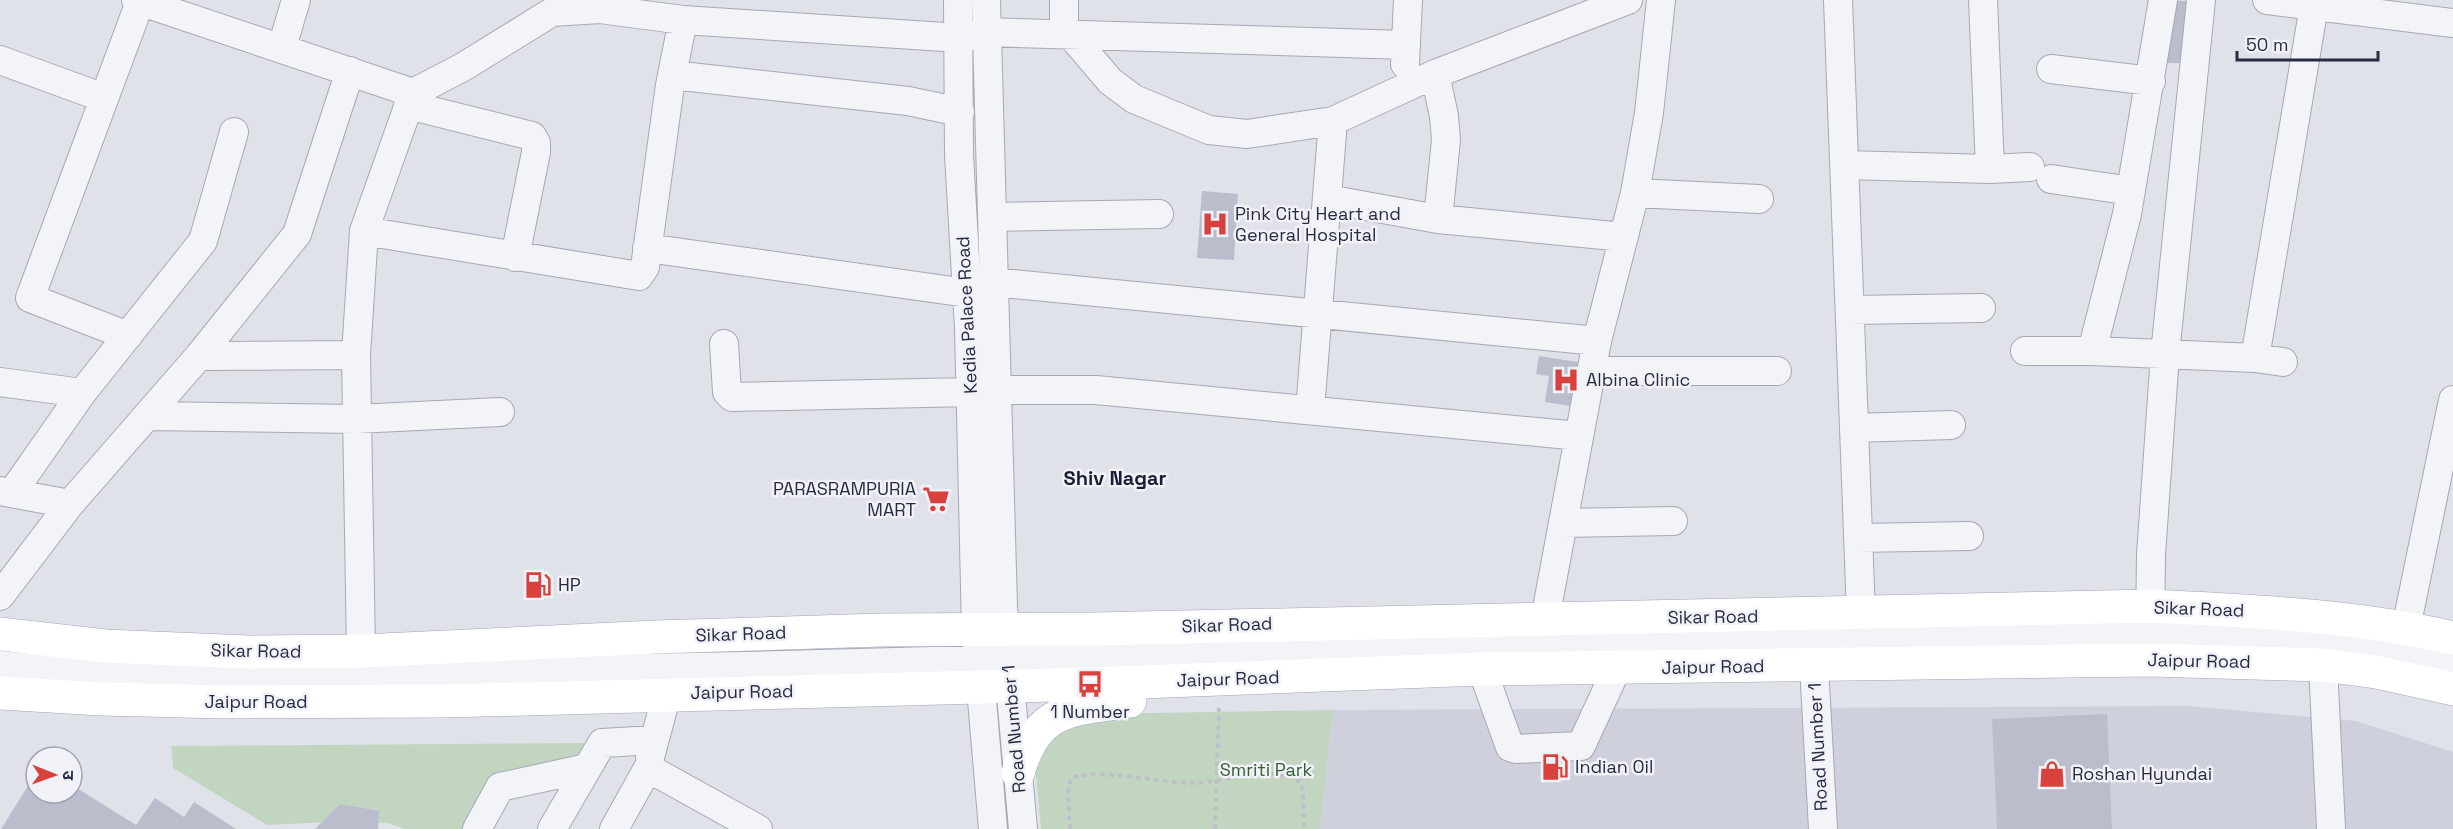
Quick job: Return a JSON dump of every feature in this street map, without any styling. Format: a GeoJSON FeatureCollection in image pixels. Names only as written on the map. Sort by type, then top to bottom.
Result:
{"type":"FeatureCollection","features":[{"type":"Feature","properties":{"kind":"main road","name":"Sikar Road"},"geometry":{"type":"LineString","coordinates":[[0,634],[117,647],[249,652],[361,651],[656,636],[994,652],[1546,613],[1861,607],[2150,623],[2266,612],[2407,622],[2453,638]]}},
{"type":"Feature","properties":{"kind":"main road","name":"Jaipur Road"},"geometry":{"type":"LineString","coordinates":[[0,693],[100,699],[224,702],[448,701],[667,694],[994,652],[1147,682],[1482,669],[1814,665],[2150,623],[2323,665],[2376,672],[2453,689]]}},
{"type":"Feature","properties":{"kind":"main road"},"geometry":{"type":"LineString","coordinates":[[1018,773],[1030,739],[1045,722],[1063,713],[1134,700],[1147,682]]}},
{"type":"Feature","properties":{"kind":"street"},"geometry":{"type":"LineString","coordinates":[[282,47],[296,0]]}},
{"type":"Feature","properties":{"kind":"street","name":"Kedia Palace Road"},"geometry":{"type":"LineString","coordinates":[[958,0],[959,156],[967,293],[984,391]]}},
{"type":"Feature","properties":{"kind":"street","name":"Kedia Palace Road"},"geometry":{"type":"LineString","coordinates":[[986,0],[993,282],[984,391],[994,652]]}},
{"type":"Feature","properties":{"kind":"street"},"geometry":{"type":"LineString","coordinates":[[1064,0],[1067,34],[1110,81],[1134,99],[1209,130],[1247,134],[1333,121],[1435,74],[1628,0]]}},
{"type":"Feature","properties":{"kind":"street"},"geometry":{"type":"LineString","coordinates":[[1404,88],[1408,0]]}},
{"type":"Feature","properties":{"kind":"street"},"geometry":{"type":"LineString","coordinates":[[1546,613],[1597,341],[1635,193],[1649,113],[1661,0]]}},
{"type":"Feature","properties":{"kind":"street"},"geometry":{"type":"LineString","coordinates":[[1838,0],[1861,607]]}},
{"type":"Feature","properties":{"kind":"street"},"geometry":{"type":"LineString","coordinates":[[1983,0],[1990,169]]}},
{"type":"Feature","properties":{"kind":"street"},"geometry":{"type":"LineString","coordinates":[[2092,351],[2132,191],[2163,0]]}},
{"type":"Feature","properties":{"kind":"street"},"geometry":{"type":"LineString","coordinates":[[2150,623],[2165,354],[2201,0]]}},
{"type":"Feature","properties":{"kind":"street"},"geometry":{"type":"LineString","coordinates":[[2267,0],[2314,3],[2453,23]]}},
{"type":"Feature","properties":{"kind":"street"},"geometry":{"type":"LineString","coordinates":[[128,336],[30,298],[138,1],[350,71],[410,99],[532,136],[536,143],[536,152],[515,257]]}},
{"type":"Feature","properties":{"kind":"street"},"geometry":{"type":"LineString","coordinates":[[2025,351],[2092,351],[2269,360],[2314,3]]}},
{"type":"Feature","properties":{"kind":"street"},"geometry":{"type":"LineString","coordinates":[[361,651],[356,355],[364,231],[410,99],[564,5],[683,20],[960,38],[987,32],[1406,45]]}},
{"type":"Feature","properties":{"kind":"street"},"geometry":{"type":"LineString","coordinates":[[364,231],[639,276],[645,267],[672,75],[683,20]]}},
{"type":"Feature","properties":{"kind":"street"},"geometry":{"type":"LineString","coordinates":[[0,60],[104,98]]}},
{"type":"Feature","properties":{"kind":"street"},"geometry":{"type":"LineString","coordinates":[[2051,69],[2151,81]]}},
{"type":"Feature","properties":{"kind":"street"},"geometry":{"type":"LineString","coordinates":[[0,596],[70,504],[199,356],[297,234],[350,71]]}},
{"type":"Feature","properties":{"kind":"street"},"geometry":{"type":"LineString","coordinates":[[1435,74],[1444,116],[1446,140],[1438,219]]}},
{"type":"Feature","properties":{"kind":"street"},"geometry":{"type":"LineString","coordinates":[[672,75],[908,101],[960,111]]}},
{"type":"Feature","properties":{"kind":"street"},"geometry":{"type":"LineString","coordinates":[[1310,410],[1333,121]]}},
{"type":"Feature","properties":{"kind":"street"},"geometry":{"type":"LineString","coordinates":[[70,504],[6,492],[203,241],[234,132]]}},
{"type":"Feature","properties":{"kind":"street"},"geometry":{"type":"LineString","coordinates":[[1845,165],[1990,169],[2040,173],[2132,191]]}},
{"type":"Feature","properties":{"kind":"street"},"geometry":{"type":"LineString","coordinates":[[1635,193],[1759,199]]}},
{"type":"Feature","properties":{"kind":"street"},"geometry":{"type":"LineString","coordinates":[[1327,199],[1438,219],[1624,237]]}},
{"type":"Feature","properties":{"kind":"street"},"geometry":{"type":"LineString","coordinates":[[992,217],[1159,214]]}},
{"type":"Feature","properties":{"kind":"street"},"geometry":{"type":"LineString","coordinates":[[647,248],[967,293]]}},
{"type":"Feature","properties":{"kind":"street"},"geometry":{"type":"LineString","coordinates":[[993,282],[1597,341]]}},
{"type":"Feature","properties":{"kind":"street"},"geometry":{"type":"LineString","coordinates":[[1850,310],[1981,308]]}},
{"type":"Feature","properties":{"kind":"street"},"geometry":{"type":"LineString","coordinates":[[724,344],[727,392],[732,397],[1096,390],[1579,436]]}},
{"type":"Feature","properties":{"kind":"street"},"geometry":{"type":"LineString","coordinates":[[199,356],[356,355]]}},
{"type":"Feature","properties":{"kind":"street"},"geometry":{"type":"LineString","coordinates":[[1591,371],[1777,371]]}},
{"type":"Feature","properties":{"kind":"street"},"geometry":{"type":"LineString","coordinates":[[0,382],[82,393]]}},
{"type":"Feature","properties":{"kind":"street"},"geometry":{"type":"LineString","coordinates":[[2453,400],[2407,622],[2453,625]]}},
{"type":"Feature","properties":{"kind":"street"},"geometry":{"type":"LineString","coordinates":[[147,416],[356,420],[500,412]]}},
{"type":"Feature","properties":{"kind":"street"},"geometry":{"type":"LineString","coordinates":[[1854,428],[1951,425]]}},
{"type":"Feature","properties":{"kind":"street"},"geometry":{"type":"LineString","coordinates":[[1563,523],[1673,521]]}},
{"type":"Feature","properties":{"kind":"street"},"geometry":{"type":"LineString","coordinates":[[1859,538],[1969,536]]}},
{"type":"Feature","properties":{"kind":"street"},"geometry":{"type":"LineString","coordinates":[[0,666],[117,676],[219,676],[994,652],[2150,623],[2252,635],[2336,641],[2422,657],[2453,666]]}},
{"type":"Feature","properties":{"kind":"street","name":"Road Number 1"},"geometry":{"type":"LineString","coordinates":[[994,652],[1018,773],[1023,829]]}},
{"type":"Feature","properties":{"kind":"street","name":"Road Number 1"},"geometry":{"type":"LineString","coordinates":[[993,829],[994,652]]}},
{"type":"Feature","properties":{"kind":"street","name":"Road Number 1"},"geometry":{"type":"LineString","coordinates":[[1814,665],[1823,829]]}},
{"type":"Feature","properties":{"kind":"street"},"geometry":{"type":"LineString","coordinates":[[2323,665],[2331,829]]}},
{"type":"Feature","properties":{"kind":"street"},"geometry":{"type":"LineString","coordinates":[[1482,669],[1510,747],[1516,749],[1581,746],[1617,668]]}},
{"type":"Feature","properties":{"kind":"street"},"geometry":{"type":"LineString","coordinates":[[614,829],[648,768],[667,694]]}},
{"type":"Feature","properties":{"kind":"street"},"geometry":{"type":"LineString","coordinates":[[552,829],[602,743],[654,740]]}},
{"type":"Feature","properties":{"kind":"street"},"geometry":{"type":"LineString","coordinates":[[477,829],[501,787],[587,768]]}},
{"type":"Feature","properties":{"kind":"street"},"geometry":{"type":"LineString","coordinates":[[648,768],[758,829]]}},
{"type":"Feature","properties":{"kind":"path"},"geometry":{"type":"LineString","coordinates":[[1215,829],[1220,679]]}},
{"type":"Feature","properties":{"kind":"path"},"geometry":{"type":"LineString","coordinates":[[1070,829],[1068,793],[1071,778],[1077,776],[1157,778],[1196,783],[1253,774],[1275,774],[1297,778],[1303,790],[1304,829]]}},
{"type":"Feature","properties":{"kind":"shaded area"},"geometry":{"type":"Polygon","coordinates":[[[2187,706],[2356,721],[2453,752],[2453,829],[1320,829],[1333,710],[2187,706]]]}},
{"type":"Feature","properties":{"kind":"green space","name":"Smriti Park"},"geometry":{"type":"Polygon","coordinates":[[[1333,710],[1320,829],[1041,829],[1033,743],[1091,714],[1333,710]]]}},
{"type":"Feature","properties":{"kind":"green space"},"geometry":{"type":"Polygon","coordinates":[[[590,743],[584,758],[495,782],[471,829],[405,829],[388,823],[329,822],[267,825],[173,768],[171,746],[590,743]]]}},
{"type":"Feature","properties":{"kind":"building"},"geometry":{"type":"Polygon","coordinates":[[[2169,0],[2186,1],[2183,63],[2166,63],[2169,0]]]}},
{"type":"Feature","properties":{"kind":"building"},"geometry":{"type":"Polygon","coordinates":[[[1202,191],[1238,194],[1234,260],[1197,258],[1202,191]]]}},
{"type":"Feature","properties":{"kind":"building"},"geometry":{"type":"Polygon","coordinates":[[[1539,356],[1584,363],[1577,407],[1545,402],[1549,376],[1536,374],[1539,356]]]}},
{"type":"Feature","properties":{"kind":"building","name":"Roshan Hyundai"},"geometry":{"type":"Polygon","coordinates":[[[2107,714],[2112,829],[1997,829],[1992,719],[2107,714]]]}},
{"type":"Feature","properties":{"kind":"building"},"geometry":{"type":"Polygon","coordinates":[[[24,792],[24,805],[84,805],[84,792],[136,825],[155,798],[184,817],[194,802],[236,829],[1,829],[24,792]]]}},
{"type":"Feature","properties":{"kind":"building"},"geometry":{"type":"Polygon","coordinates":[[[340,804],[379,811],[378,829],[315,829],[340,804]]]}},
{"type":"Feature","properties":{"kind":"place","name":"Pink City Heart and General Hospital"},"geometry":{"type":"Point","coordinates":[1215,224]}},
{"type":"Feature","properties":{"kind":"place","name":"Albina Clinic"},"geometry":{"type":"Point","coordinates":[1566,380]}},
{"type":"Feature","properties":{"kind":"place","name":"PARASRAMPURIA MART"},"geometry":{"type":"Point","coordinates":[936,499]}},
{"type":"Feature","properties":{"kind":"place","name":"HP"},"geometry":{"type":"Point","coordinates":[538,585]}},
{"type":"Feature","properties":{"kind":"place","name":"1 Number"},"geometry":{"type":"Point","coordinates":[1090,684]}},
{"type":"Feature","properties":{"kind":"place","name":"Indian Oil"},"geometry":{"type":"Point","coordinates":[1555,767]}},
{"type":"Feature","properties":{"kind":"place","name":"Roshan Hyundai"},"geometry":{"type":"Point","coordinates":[2052,774]}},
{"type":"Feature","properties":{"kind":"district","name":"Shiv Nagar"},"geometry":{"type":"Point","coordinates":[1115,478]}}]}
